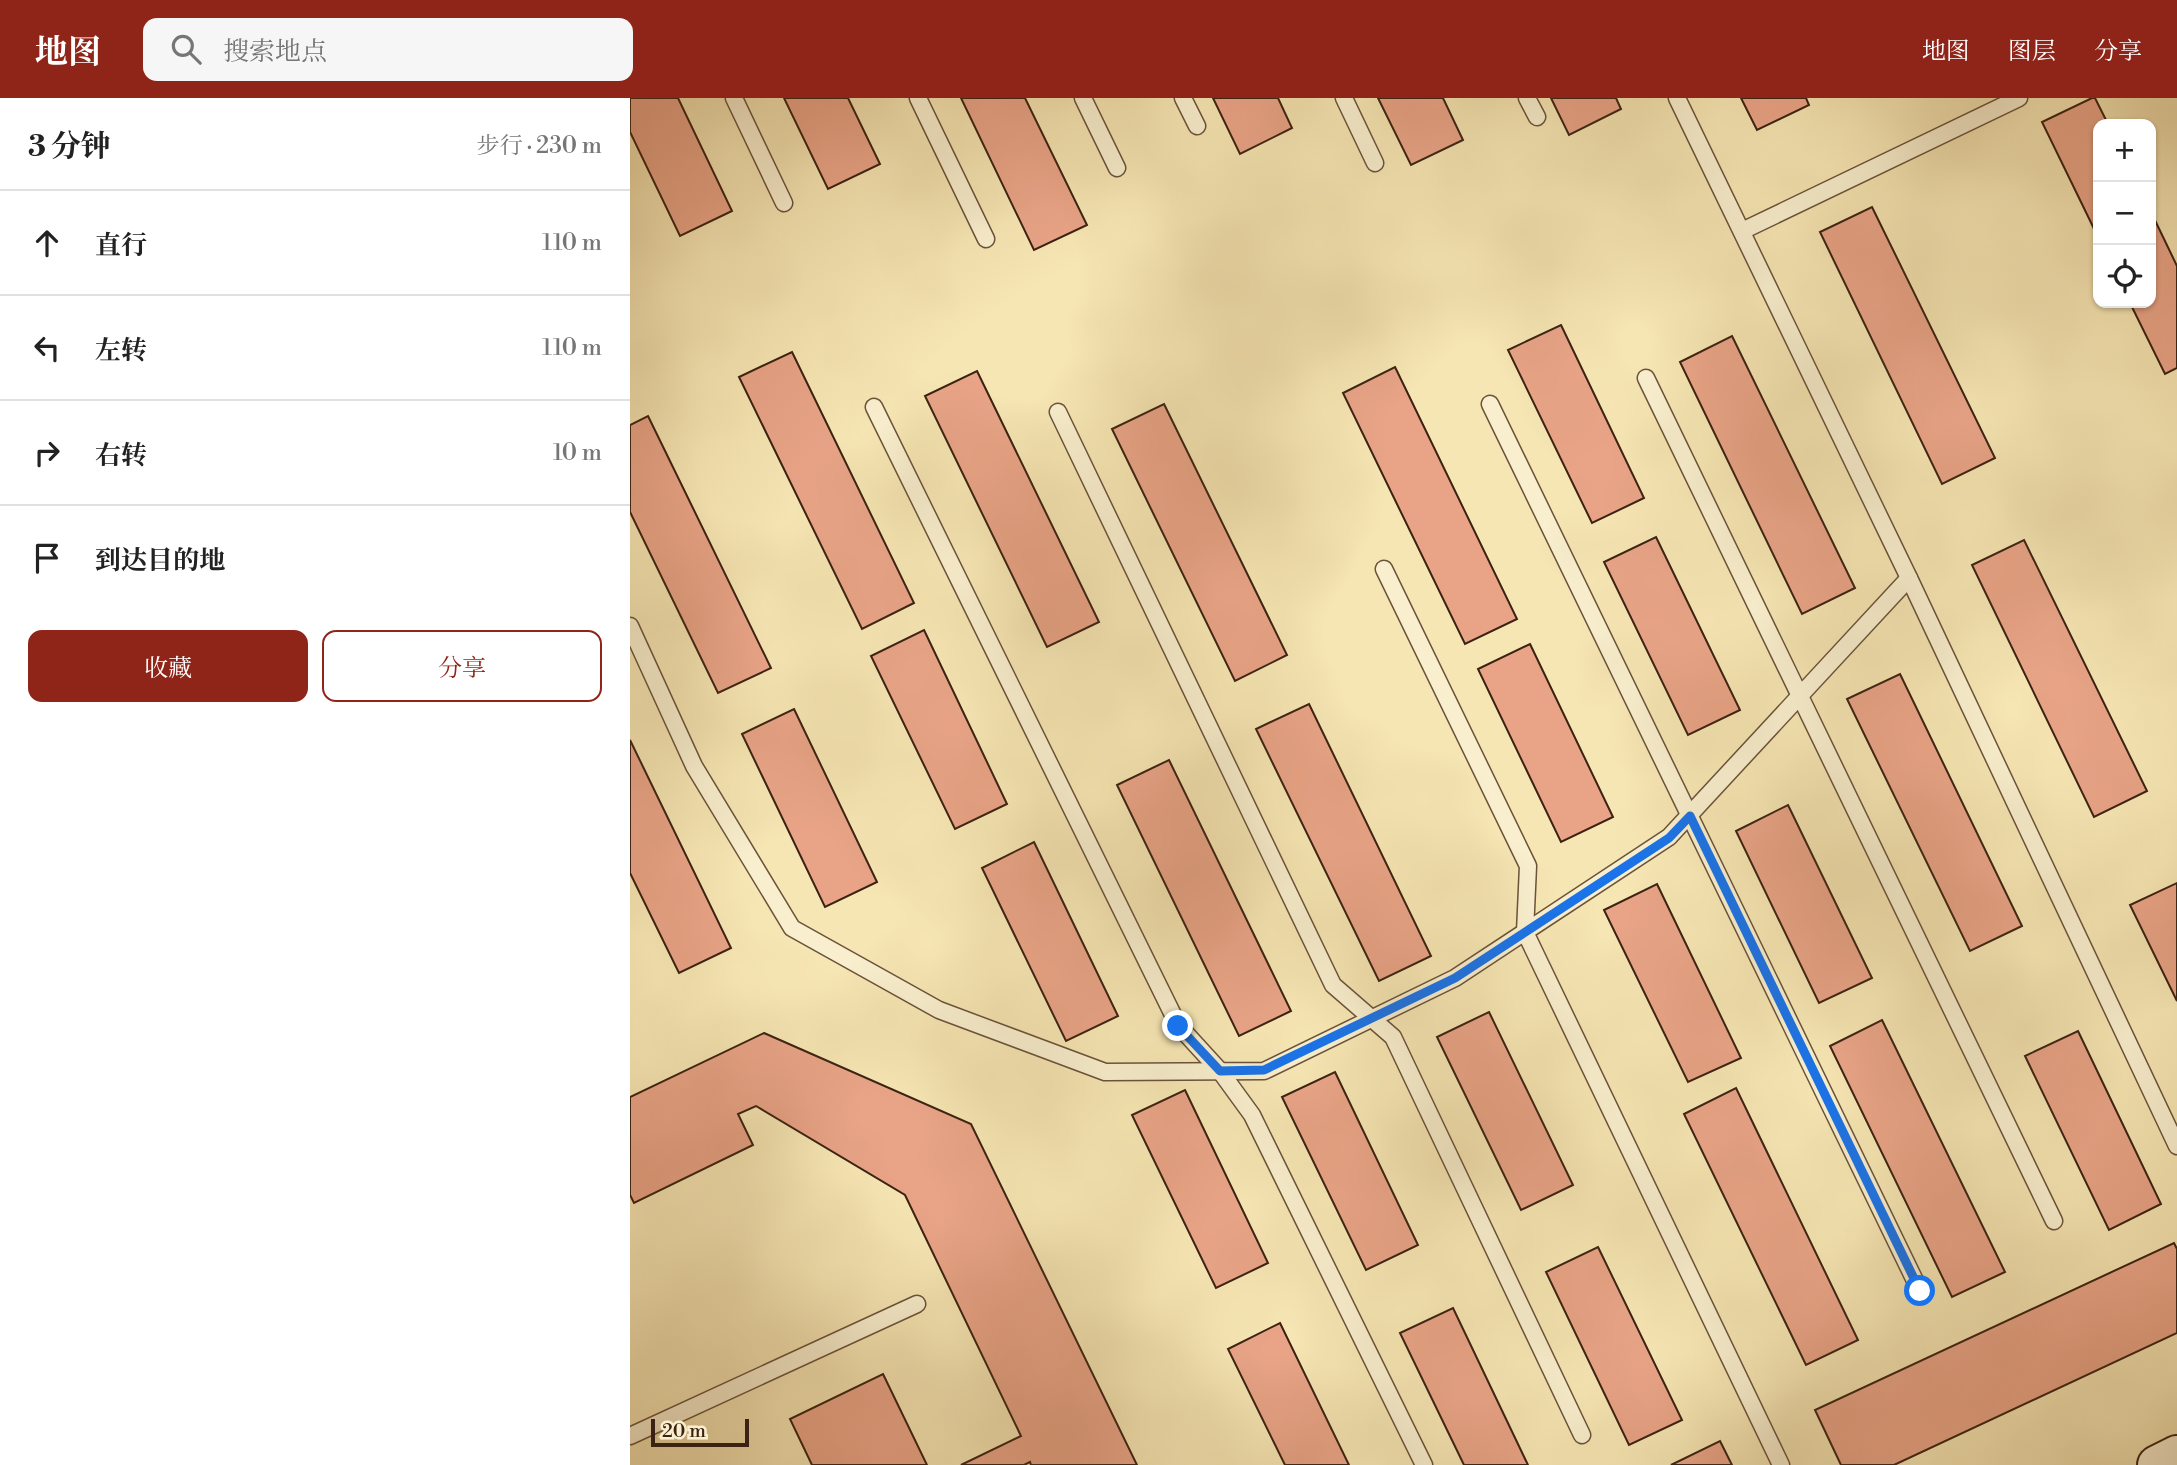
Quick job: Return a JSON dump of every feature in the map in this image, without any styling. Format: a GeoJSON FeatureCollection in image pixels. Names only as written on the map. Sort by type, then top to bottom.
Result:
{"type":"FeatureCollection","features":[{"type":"Feature","properties":{"kind":"main road"},"geometry":{"type":"LineString","coordinates":[[2157,1465],[2177,1455]]}},
{"type":"Feature","properties":{"kind":"lane"},"geometry":{"type":"LineString","coordinates":[[734,98],[784,203]]}},
{"type":"Feature","properties":{"kind":"lane"},"geometry":{"type":"LineString","coordinates":[[918,98],[986,239]]}},
{"type":"Feature","properties":{"kind":"lane"},"geometry":{"type":"LineString","coordinates":[[1083,98],[1117,168]]}},
{"type":"Feature","properties":{"kind":"lane"},"geometry":{"type":"LineString","coordinates":[[1183,98],[1196,126]]}},
{"type":"Feature","properties":{"kind":"lane"},"geometry":{"type":"LineString","coordinates":[[1344,98],[1375,163]]}},
{"type":"Feature","properties":{"kind":"lane"},"geometry":{"type":"LineString","coordinates":[[1527,98],[1537,117]]}},
{"type":"Feature","properties":{"kind":"lane"},"geometry":{"type":"LineString","coordinates":[[1677,98],[1909,578],[2177,1146]]}},
{"type":"Feature","properties":{"kind":"lane"},"geometry":{"type":"LineString","coordinates":[[1742,231],[2019,98]]}},
{"type":"Feature","properties":{"kind":"lane"},"geometry":{"type":"LineString","coordinates":[[1646,378],[2054,1221]]}},
{"type":"Feature","properties":{"kind":"lane"},"geometry":{"type":"LineString","coordinates":[[1490,404],[1920,1291]]}},
{"type":"Feature","properties":{"kind":"lane"},"geometry":{"type":"LineString","coordinates":[[874,407],[1178,1026],[1220,1071],[1252,1115],[1424,1465]]}},
{"type":"Feature","properties":{"kind":"lane"},"geometry":{"type":"LineString","coordinates":[[1058,412],[1332,985],[1393,1037],[1582,1435]]}},
{"type":"Feature","properties":{"kind":"lane"},"geometry":{"type":"LineString","coordinates":[[1384,569],[1528,866],[1525,932],[1781,1465]]}},
{"type":"Feature","properties":{"kind":"lane"},"geometry":{"type":"LineString","coordinates":[[630,625],[694,766],[792,928],[939,1010],[1105,1072],[1264,1070],[1455,978],[1669,838],[1909,578]]}},
{"type":"Feature","properties":{"kind":"lane"},"geometry":{"type":"LineString","coordinates":[[630,1436],[917,1304]]}},
{"type":"Feature","properties":{"kind":"building"},"geometry":{"type":"Polygon","coordinates":[[[630,98],[678,98],[732,211],[680,236],[630,132],[630,98]]]}},
{"type":"Feature","properties":{"kind":"building"},"geometry":{"type":"Polygon","coordinates":[[[784,98],[848,98],[880,164],[828,189],[784,98]]]}},
{"type":"Feature","properties":{"kind":"building"},"geometry":{"type":"Polygon","coordinates":[[[961,98],[1025,98],[1087,225],[1034,250],[961,98]]]}},
{"type":"Feature","properties":{"kind":"building"},"geometry":{"type":"Polygon","coordinates":[[[1213,98],[1278,98],[1292,128],[1240,154],[1213,98]]]}},
{"type":"Feature","properties":{"kind":"building"},"geometry":{"type":"Polygon","coordinates":[[[1378,98],[1443,98],[1463,140],[1411,165],[1378,98]]]}},
{"type":"Feature","properties":{"kind":"building"},"geometry":{"type":"Polygon","coordinates":[[[1551,98],[1616,98],[1621,109],[1569,135],[1551,98]]]}},
{"type":"Feature","properties":{"kind":"building"},"geometry":{"type":"Polygon","coordinates":[[[1741,98],[1806,98],[1809,105],[1757,130],[1741,98]]]}},
{"type":"Feature","properties":{"kind":"building"},"geometry":{"type":"Polygon","coordinates":[[[2092,98],[2095,98],[2106,119],[2093,119],[2093,227],[2042,122],[2092,98]]]}},
{"type":"Feature","properties":{"kind":"building"},"geometry":{"type":"Polygon","coordinates":[[[1872,207],[1995,458],[1942,484],[1820,232],[1872,207]]]}},
{"type":"Feature","properties":{"kind":"building"},"geometry":{"type":"Polygon","coordinates":[[[2156,222],[2177,266],[2177,368],[2165,374],[2132,308],[2156,308],[2156,222]]]}},
{"type":"Feature","properties":{"kind":"building"},"geometry":{"type":"Polygon","coordinates":[[[1561,325],[1644,498],[1592,523],[1508,350],[1561,325]]]}},
{"type":"Feature","properties":{"kind":"building"},"geometry":{"type":"Polygon","coordinates":[[[1732,336],[1855,588],[1802,614],[1680,362],[1732,336]]]}},
{"type":"Feature","properties":{"kind":"building"},"geometry":{"type":"Polygon","coordinates":[[[792,352],[914,603],[862,629],[739,377],[792,352]]]}},
{"type":"Feature","properties":{"kind":"building"},"geometry":{"type":"Polygon","coordinates":[[[1395,367],[1517,619],[1465,644],[1343,393],[1395,367]]]}},
{"type":"Feature","properties":{"kind":"building"},"geometry":{"type":"Polygon","coordinates":[[[977,371],[1099,622],[1047,647],[925,396],[977,371]]]}},
{"type":"Feature","properties":{"kind":"building"},"geometry":{"type":"Polygon","coordinates":[[[1164,404],[1287,655],[1235,681],[1112,429],[1164,404]]]}},
{"type":"Feature","properties":{"kind":"building"},"geometry":{"type":"Polygon","coordinates":[[[648,416],[771,668],[718,693],[630,512],[630,425],[648,416]]]}},
{"type":"Feature","properties":{"kind":"building"},"geometry":{"type":"Polygon","coordinates":[[[1656,537],[1740,710],[1688,735],[1604,562],[1656,537]]]}},
{"type":"Feature","properties":{"kind":"building"},"geometry":{"type":"Polygon","coordinates":[[[2024,540],[2147,791],[2094,817],[1972,565],[2024,540]]]}},
{"type":"Feature","properties":{"kind":"building"},"geometry":{"type":"Polygon","coordinates":[[[924,630],[1007,804],[955,829],[871,656],[924,630]]]}},
{"type":"Feature","properties":{"kind":"building"},"geometry":{"type":"Polygon","coordinates":[[[1530,644],[1613,817],[1561,842],[1478,669],[1530,644]]]}},
{"type":"Feature","properties":{"kind":"building"},"geometry":{"type":"Polygon","coordinates":[[[1900,674],[2022,926],[1970,951],[1847,699],[1900,674]]]}},
{"type":"Feature","properties":{"kind":"building"},"geometry":{"type":"Polygon","coordinates":[[[1309,704],[1431,956],[1379,981],[1256,729],[1309,704]]]}},
{"type":"Feature","properties":{"kind":"building"},"geometry":{"type":"Polygon","coordinates":[[[794,709],[877,882],[825,907],[742,734],[794,709]]]}},
{"type":"Feature","properties":{"kind":"building"},"geometry":{"type":"Polygon","coordinates":[[[630,740],[731,948],[679,973],[630,873],[630,740]]]}},
{"type":"Feature","properties":{"kind":"building"},"geometry":{"type":"Polygon","coordinates":[[[1169,760],[1291,1011],[1239,1036],[1117,785],[1169,760]]]}},
{"type":"Feature","properties":{"kind":"building"},"geometry":{"type":"Polygon","coordinates":[[[1788,805],[1872,978],[1819,1003],[1736,831],[1788,805]]]}},
{"type":"Feature","properties":{"kind":"building"},"geometry":{"type":"Polygon","coordinates":[[[1034,842],[1118,1016],[1066,1041],[982,868],[1034,842]]]}},
{"type":"Feature","properties":{"kind":"building"},"geometry":{"type":"Polygon","coordinates":[[[2177,883],[2177,1001],[2130,905],[2177,883]]]}},
{"type":"Feature","properties":{"kind":"building"},"geometry":{"type":"Polygon","coordinates":[[[1657,884],[1741,1058],[1688,1082],[1604,910],[1657,884]]]}},
{"type":"Feature","properties":{"kind":"building"},"geometry":{"type":"Polygon","coordinates":[[[1489,1012],[1573,1185],[1521,1210],[1437,1037],[1489,1012]]]}},
{"type":"Feature","properties":{"kind":"building"},"geometry":{"type":"Polygon","coordinates":[[[1882,1020],[2005,1272],[1952,1297],[1830,1046],[1882,1020]]]}},
{"type":"Feature","properties":{"kind":"building"},"geometry":{"type":"Polygon","coordinates":[[[2078,1031],[2161,1204],[2109,1230],[2025,1056],[2078,1031]]]}},
{"type":"Feature","properties":{"kind":"building"},"geometry":{"type":"Polygon","coordinates":[[[764,1033],[971,1124],[1137,1465],[1031,1465],[1030,1462],[1024,1465],[961,1465],[1021,1436],[905,1195],[756,1106],[738,1114],[753,1145],[634,1203],[630,1195],[630,1097],[764,1033]]]}},
{"type":"Feature","properties":{"kind":"building"},"geometry":{"type":"Polygon","coordinates":[[[1335,1072],[1418,1245],[1366,1270],[1282,1097],[1335,1072]]]}},
{"type":"Feature","properties":{"kind":"building"},"geometry":{"type":"Polygon","coordinates":[[[1736,1088],[1858,1340],[1806,1365],[1684,1114],[1736,1088]]]}},
{"type":"Feature","properties":{"kind":"building"},"geometry":{"type":"Polygon","coordinates":[[[1185,1090],[1268,1263],[1216,1288],[1132,1115],[1185,1090]]]}},
{"type":"Feature","properties":{"kind":"building"},"geometry":{"type":"Polygon","coordinates":[[[2174,1243],[2177,1249],[2177,1333],[1894,1465],[1841,1465],[1815,1410],[2174,1243]]]}},
{"type":"Feature","properties":{"kind":"building"},"geometry":{"type":"Polygon","coordinates":[[[1598,1247],[1682,1420],[1629,1445],[1546,1272],[1598,1247]]]}},
{"type":"Feature","properties":{"kind":"building"},"geometry":{"type":"Polygon","coordinates":[[[1453,1308],[1528,1465],[1464,1465],[1400,1333],[1453,1308]]]}},
{"type":"Feature","properties":{"kind":"building"},"geometry":{"type":"Polygon","coordinates":[[[1280,1323],[1349,1465],[1285,1465],[1228,1349],[1280,1323]]]}},
{"type":"Feature","properties":{"kind":"building"},"geometry":{"type":"Polygon","coordinates":[[[883,1374],[927,1465],[812,1465],[790,1419],[883,1374]]]}},
{"type":"Feature","properties":{"kind":"building"},"geometry":{"type":"Polygon","coordinates":[[[1720,1441],[1732,1465],[1671,1465],[1720,1441]]]}},
{"type":"Feature","properties":{"kind":"route"},"geometry":{"type":"LineString","coordinates":[[1178,1026],[1220,1071],[1264,1070],[1455,978],[1669,838],[1690,816],[1920,1291]]}}]}
